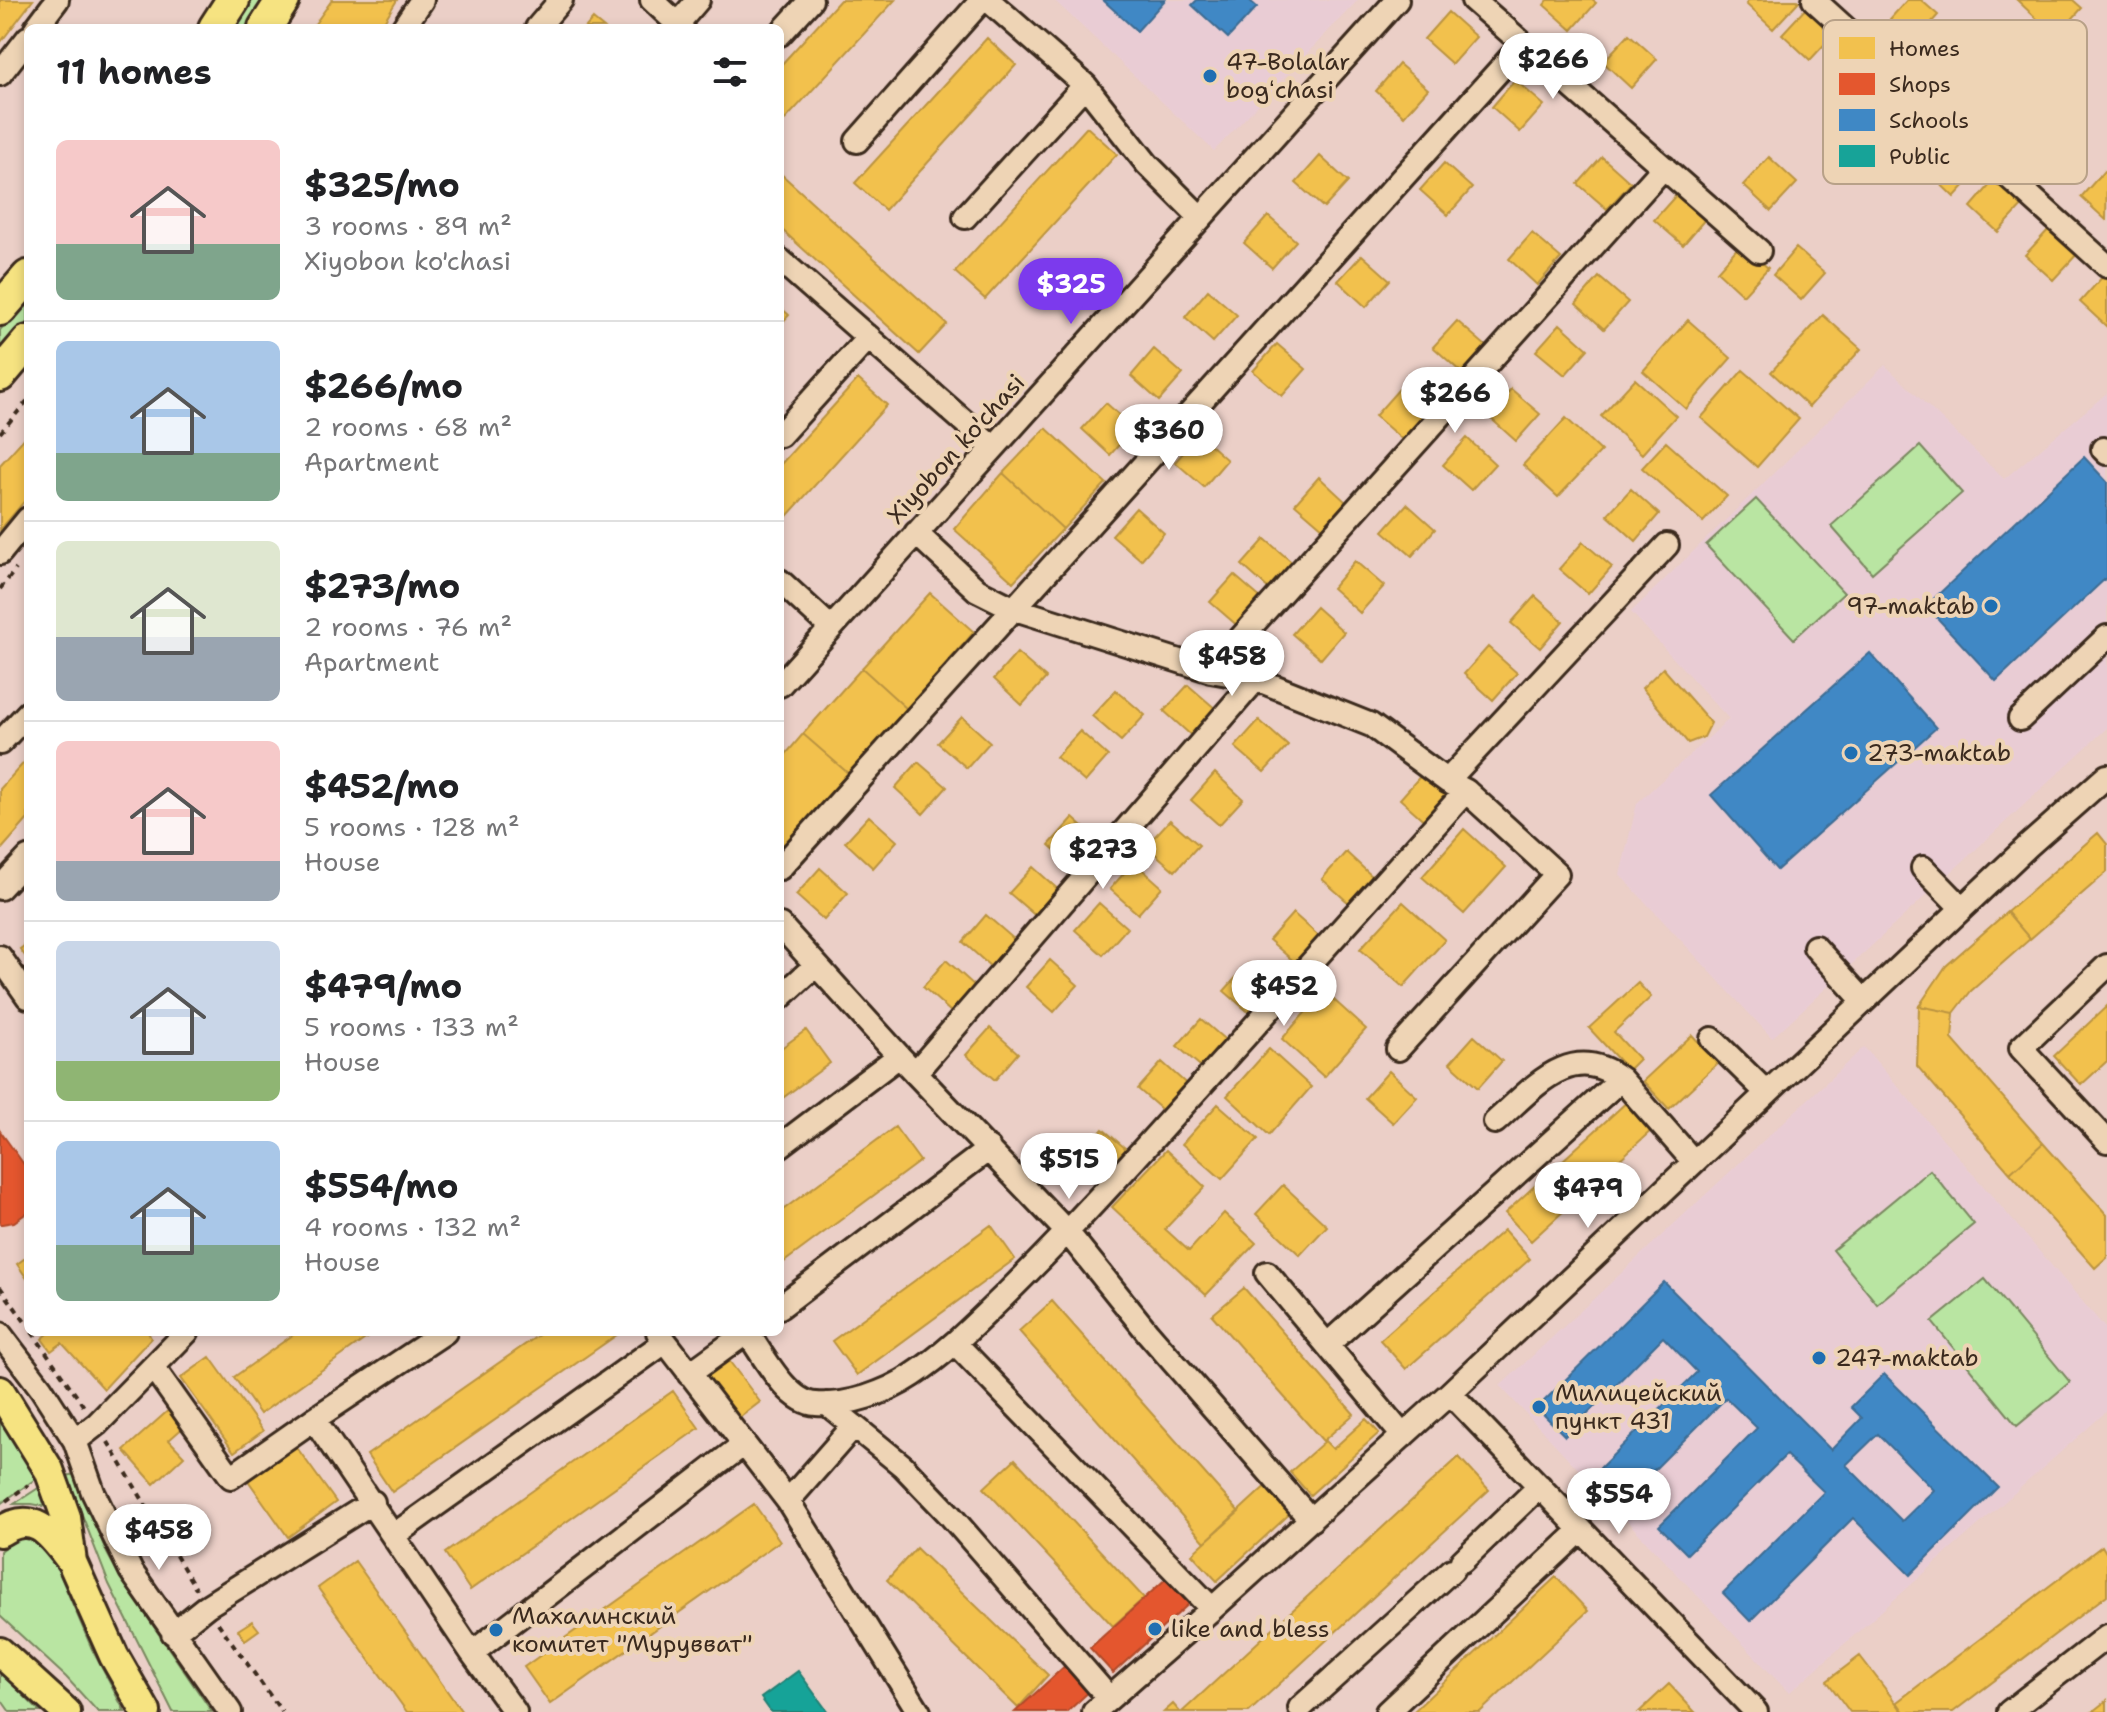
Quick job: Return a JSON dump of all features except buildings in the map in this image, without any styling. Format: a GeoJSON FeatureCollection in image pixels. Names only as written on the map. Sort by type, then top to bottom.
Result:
{"type":"FeatureCollection","features":[{"type":"Feature","properties":{"kind":"highway"},"geometry":{"type":"LineString","coordinates":[[218,24],[233,0]]}},
{"type":"Feature","properties":{"kind":"highway"},"geometry":{"type":"LineString","coordinates":[[268,24],[283,0]]}},
{"type":"Feature","properties":{"kind":"highway"},"geometry":{"type":"LineString","coordinates":[[0,309],[24,282]]}},
{"type":"Feature","properties":{"kind":"highway"},"geometry":{"type":"LineString","coordinates":[[0,375],[24,347]]}},
{"type":"Feature","properties":{"kind":"main road"},"geometry":{"type":"LineString","coordinates":[[0,1391],[49,1470],[66,1517],[72,1562]]}},
{"type":"Feature","properties":{"kind":"main road"},"geometry":{"type":"LineString","coordinates":[[0,1532],[18,1523],[34,1524],[52,1536],[72,1562],[114,1656],[146,1712]]}},
{"type":"Feature","properties":{"kind":"main road"},"geometry":{"type":"LineString","coordinates":[[0,1652],[66,1712]]}},
{"type":"Feature","properties":{"kind":"street"},"geometry":{"type":"LineString","coordinates":[[39,24],[57,0]]}},
{"type":"Feature","properties":{"kind":"street"},"geometry":{"type":"LineString","coordinates":[[406,24],[422,0]]}},
{"type":"Feature","properties":{"kind":"street"},"geometry":{"type":"LineString","coordinates":[[540,24],[561,0]]}},
{"type":"Feature","properties":{"kind":"street"},"geometry":{"type":"LineString","coordinates":[[652,0],[675,24]]}},
{"type":"Feature","properties":{"kind":"street"},"geometry":{"type":"LineString","coordinates":[[680,24],[698,0]]}},
{"type":"Feature","properties":{"kind":"street"},"geometry":{"type":"LineString","coordinates":[[784,30],[811,0]]}},
{"type":"Feature","properties":{"kind":"street"},"geometry":{"type":"LineString","coordinates":[[857,141],[985,0],[1085,85],[1147,164],[1200,217]]}},
{"type":"Feature","properties":{"kind":"street","name":"Xiyobon ko'chasi"},"geometry":{"type":"LineString","coordinates":[[784,681],[1397,0]]}},
{"type":"Feature","properties":{"kind":"street"},"geometry":{"type":"LineString","coordinates":[[1473,0],[1759,251]]}},
{"type":"Feature","properties":{"kind":"street"},"geometry":{"type":"LineString","coordinates":[[1814,0],[1836,20]]}},
{"type":"Feature","properties":{"kind":"street"},"geometry":{"type":"LineString","coordinates":[[0,74],[24,43]]}},
{"type":"Feature","properties":{"kind":"street"},"geometry":{"type":"LineString","coordinates":[[784,864],[1523,44]]}},
{"type":"Feature","properties":{"kind":"street"},"geometry":{"type":"LineString","coordinates":[[965,217],[1085,85]]}},
{"type":"Feature","properties":{"kind":"street"},"geometry":{"type":"LineString","coordinates":[[1211,671],[1664,167]]}},
{"type":"Feature","properties":{"kind":"street"},"geometry":{"type":"LineString","coordinates":[[2017,184],[2107,266]]}},
{"type":"Feature","properties":{"kind":"street"},"geometry":{"type":"LineString","coordinates":[[784,263],[993,447]]}},
{"type":"Feature","properties":{"kind":"street"},"geometry":{"type":"LineString","coordinates":[[784,431],[869,337]]}},
{"type":"Feature","properties":{"kind":"street"},"geometry":{"type":"LineString","coordinates":[[0,553],[24,524]]}},
{"type":"Feature","properties":{"kind":"street"},"geometry":{"type":"LineString","coordinates":[[916,533],[977,590],[1015,609],[1211,671],[1256,679],[1371,725],[1456,786],[1557,874],[1398,1049]]}},
{"type":"Feature","properties":{"kind":"street"},"geometry":{"type":"LineString","coordinates":[[750,1336],[793,1395],[808,1403],[827,1404],[892,1388],[955,1343],[1068,1233],[1667,545]]}},
{"type":"Feature","properties":{"kind":"street"},"geometry":{"type":"LineString","coordinates":[[784,585],[831,628]]}},
{"type":"Feature","properties":{"kind":"street"},"geometry":{"type":"LineString","coordinates":[[2020,719],[2107,637]]}},
{"type":"Feature","properties":{"kind":"street"},"geometry":{"type":"LineString","coordinates":[[915,1073],[1256,679]]}},
{"type":"Feature","properties":{"kind":"street"},"geometry":{"type":"LineString","coordinates":[[0,743],[24,717]]}},
{"type":"Feature","properties":{"kind":"street"},"geometry":{"type":"LineString","coordinates":[[827,1404],[903,1466],[949,1514],[1102,1705],[1450,1393],[1962,908],[2107,776]]}},
{"type":"Feature","properties":{"kind":"street"},"geometry":{"type":"LineString","coordinates":[[0,888],[24,862]]}},
{"type":"Feature","properties":{"kind":"street"},"geometry":{"type":"LineString","coordinates":[[1923,868],[1962,908]]}},
{"type":"Feature","properties":{"kind":"street"},"geometry":{"type":"LineString","coordinates":[[784,929],[899,1056],[1068,1233],[1148,1333],[1311,1520]]}},
{"type":"Feature","properties":{"kind":"street"},"geometry":{"type":"LineString","coordinates":[[1815,947],[1864,1001]]}},
{"type":"Feature","properties":{"kind":"street"},"geometry":{"type":"LineString","coordinates":[[0,957],[24,991]]}},
{"type":"Feature","properties":{"kind":"street"},"geometry":{"type":"LineString","coordinates":[[784,994],[816,965]]}},
{"type":"Feature","properties":{"kind":"street"},"geometry":{"type":"LineString","coordinates":[[2107,966],[2021,1048],[2107,1141]]}},
{"type":"Feature","properties":{"kind":"street"},"geometry":{"type":"LineString","coordinates":[[1712,1039],[1767,1093]]}},
{"type":"Feature","properties":{"kind":"street"},"geometry":{"type":"LineString","coordinates":[[784,1143],[899,1056]]}},
{"type":"Feature","properties":{"kind":"street"},"geometry":{"type":"LineString","coordinates":[[1495,1122],[1554,1071],[1589,1063],[1607,1068],[1621,1079],[1694,1162]]}},
{"type":"Feature","properties":{"kind":"street"},"geometry":{"type":"LineString","coordinates":[[1327,1345],[1621,1079]]}},
{"type":"Feature","properties":{"kind":"street"},"geometry":{"type":"LineString","coordinates":[[784,1304],[989,1149]]}},
{"type":"Feature","properties":{"kind":"street"},"geometry":{"type":"LineString","coordinates":[[1267,1273],[1403,1436]]}},
{"type":"Feature","properties":{"kind":"street"},"geometry":{"type":"LineString","coordinates":[[0,1334],[41,1388],[75,1441],[93,1492],[121,1553],[230,1712]]}},
{"type":"Feature","properties":{"kind":"street"},"geometry":{"type":"LineString","coordinates":[[75,1441],[97,1424],[183,1336]]}},
{"type":"Feature","properties":{"kind":"street"},"geometry":{"type":"LineString","coordinates":[[153,1367],[231,1477],[439,1336]]}},
{"type":"Feature","properties":{"kind":"street"},"geometry":{"type":"LineString","coordinates":[[689,1374],[741,1336]]}},
{"type":"Feature","properties":{"kind":"street"},"geometry":{"type":"LineString","coordinates":[[394,1535],[662,1337],[788,1501],[919,1712]]}},
{"type":"Feature","properties":{"kind":"street"},"geometry":{"type":"LineString","coordinates":[[955,1343],[1212,1609]]}},
{"type":"Feature","properties":{"kind":"street"},"geometry":{"type":"LineString","coordinates":[[1450,1393],[1753,1711]]}},
{"type":"Feature","properties":{"kind":"street"},"geometry":{"type":"LineString","coordinates":[[314,1419],[515,1712]]}},
{"type":"Feature","properties":{"kind":"street"},"geometry":{"type":"LineString","coordinates":[[788,1501],[853,1427]]}},
{"type":"Feature","properties":{"kind":"street"},"geometry":{"type":"LineString","coordinates":[[472,1653],[744,1444]]}},
{"type":"Feature","properties":{"kind":"street"},"geometry":{"type":"LineString","coordinates":[[1299,1711],[1540,1486]]}},
{"type":"Feature","properties":{"kind":"street"},"geometry":{"type":"LineString","coordinates":[[173,1633],[207,1606],[373,1502]]}},
{"type":"Feature","properties":{"kind":"street"},"geometry":{"type":"LineString","coordinates":[[1387,1712],[1581,1530]]}},
{"type":"Feature","properties":{"kind":"street"},"geometry":{"type":"LineString","coordinates":[[2009,1712],[2107,1636]]}},
{"type":"Feature","properties":{"kind":"path"},"geometry":{"type":"LineString","coordinates":[[0,433],[24,405]]}},
{"type":"Feature","properties":{"kind":"path"},"geometry":{"type":"LineString","coordinates":[[0,1287],[24,1320]]}},
{"type":"Feature","properties":{"kind":"path"},"geometry":{"type":"LineString","coordinates":[[35,1336],[97,1424],[207,1606],[282,1712]]}},
{"type":"Feature","properties":{"kind":"path"},"geometry":{"type":"LineString","coordinates":[[0,1505],[49,1470]]}},
{"type":"Feature","properties":{"kind":"shaded area","name":"47-Bolalar bogʻchasi"},"geometry":{"type":"Polygon","coordinates":[[[1054,0],[1358,0],[1214,151],[1054,0]]]}},
{"type":"Feature","properties":{"kind":"shaded area","name":"273-maktab"},"geometry":{"type":"Polygon","coordinates":[[[1885,365],[2004,479],[2107,393],[2107,728],[1772,1038],[1620,875],[1637,803],[1729,719],[1631,612],[1885,365]]]}},
{"type":"Feature","properties":{"kind":"shaded area","name":"247-maktab"},"geometry":{"type":"Polygon","coordinates":[[[1864,1047],[2107,1330],[2107,1411],[1789,1693],[1500,1386],[1864,1047]]]}},
{"type":"Feature","properties":{"kind":"green space"},"geometry":{"type":"Polygon","coordinates":[[[250,0],[268,0],[253,24],[235,24],[250,0]]]}},
{"type":"Feature","properties":{"kind":"green space"},"geometry":{"type":"Polygon","coordinates":[[[24,303],[24,327],[0,355],[0,330],[24,303]]]}},
{"type":"Feature","properties":{"kind":"green space"},"geometry":{"type":"Polygon","coordinates":[[[1920,446],[1962,493],[1872,573],[1831,526],[1920,446]]]}},
{"type":"Feature","properties":{"kind":"green space"},"geometry":{"type":"Polygon","coordinates":[[[1756,499],[1844,593],[1794,639],[1706,545],[1756,499]]]}},
{"type":"Feature","properties":{"kind":"green space"},"geometry":{"type":"Polygon","coordinates":[[[1930,1170],[1974,1224],[1877,1304],[1833,1250],[1930,1170]]]}},
{"type":"Feature","properties":{"kind":"green space"},"geometry":{"type":"Polygon","coordinates":[[[1985,1279],[2070,1382],[2017,1426],[1932,1322],[1985,1279]]]}},
{"type":"Feature","properties":{"kind":"green space"},"geometry":{"type":"Polygon","coordinates":[[[0,1407],[16,1430],[37,1478],[0,1504],[0,1407]]]}},
{"type":"Feature","properties":{"kind":"green space"},"geometry":{"type":"Polygon","coordinates":[[[74,1474],[120,1577],[212,1712],[173,1712],[109,1584],[67,1476],[74,1474]]]}},
{"type":"Feature","properties":{"kind":"green space"},"geometry":{"type":"Polygon","coordinates":[[[43,1485],[52,1508],[14,1504],[43,1485]]]}},
{"type":"Feature","properties":{"kind":"green space"},"geometry":{"type":"Polygon","coordinates":[[[25,1535],[46,1542],[92,1649],[125,1712],[98,1712],[66,1677],[0,1616],[0,1551],[14,1539],[25,1535]]]}},
{"type":"Feature","properties":{"kind":"green space"},"geometry":{"type":"Polygon","coordinates":[[[0,1672],[40,1712],[10,1712],[0,1698],[0,1672]]]}},
{"type":"Feature","properties":{"kind":"place","name":"47-Bolalar bogʻchasi"},"geometry":{"type":"Point","coordinates":[1210,76]}},
{"type":"Feature","properties":{"kind":"place","name":"97-maktab"},"geometry":{"type":"Point","coordinates":[1991,606]}},
{"type":"Feature","properties":{"kind":"place","name":"273-maktab"},"geometry":{"type":"Point","coordinates":[1851,753]}},
{"type":"Feature","properties":{"kind":"place","name":"247-maktab"},"geometry":{"type":"Point","coordinates":[1819,1358]}},
{"type":"Feature","properties":{"kind":"place","name":"Милицейский пункт 431"},"geometry":{"type":"Point","coordinates":[1539,1407]}},
{"type":"Feature","properties":{"kind":"place","name":"like and bless"},"geometry":{"type":"Point","coordinates":[1155,1629]}},
{"type":"Feature","properties":{"kind":"place","name":"Махалинский комитет \"Мурувват\""},"geometry":{"type":"Point","coordinates":[496,1630]}}]}
